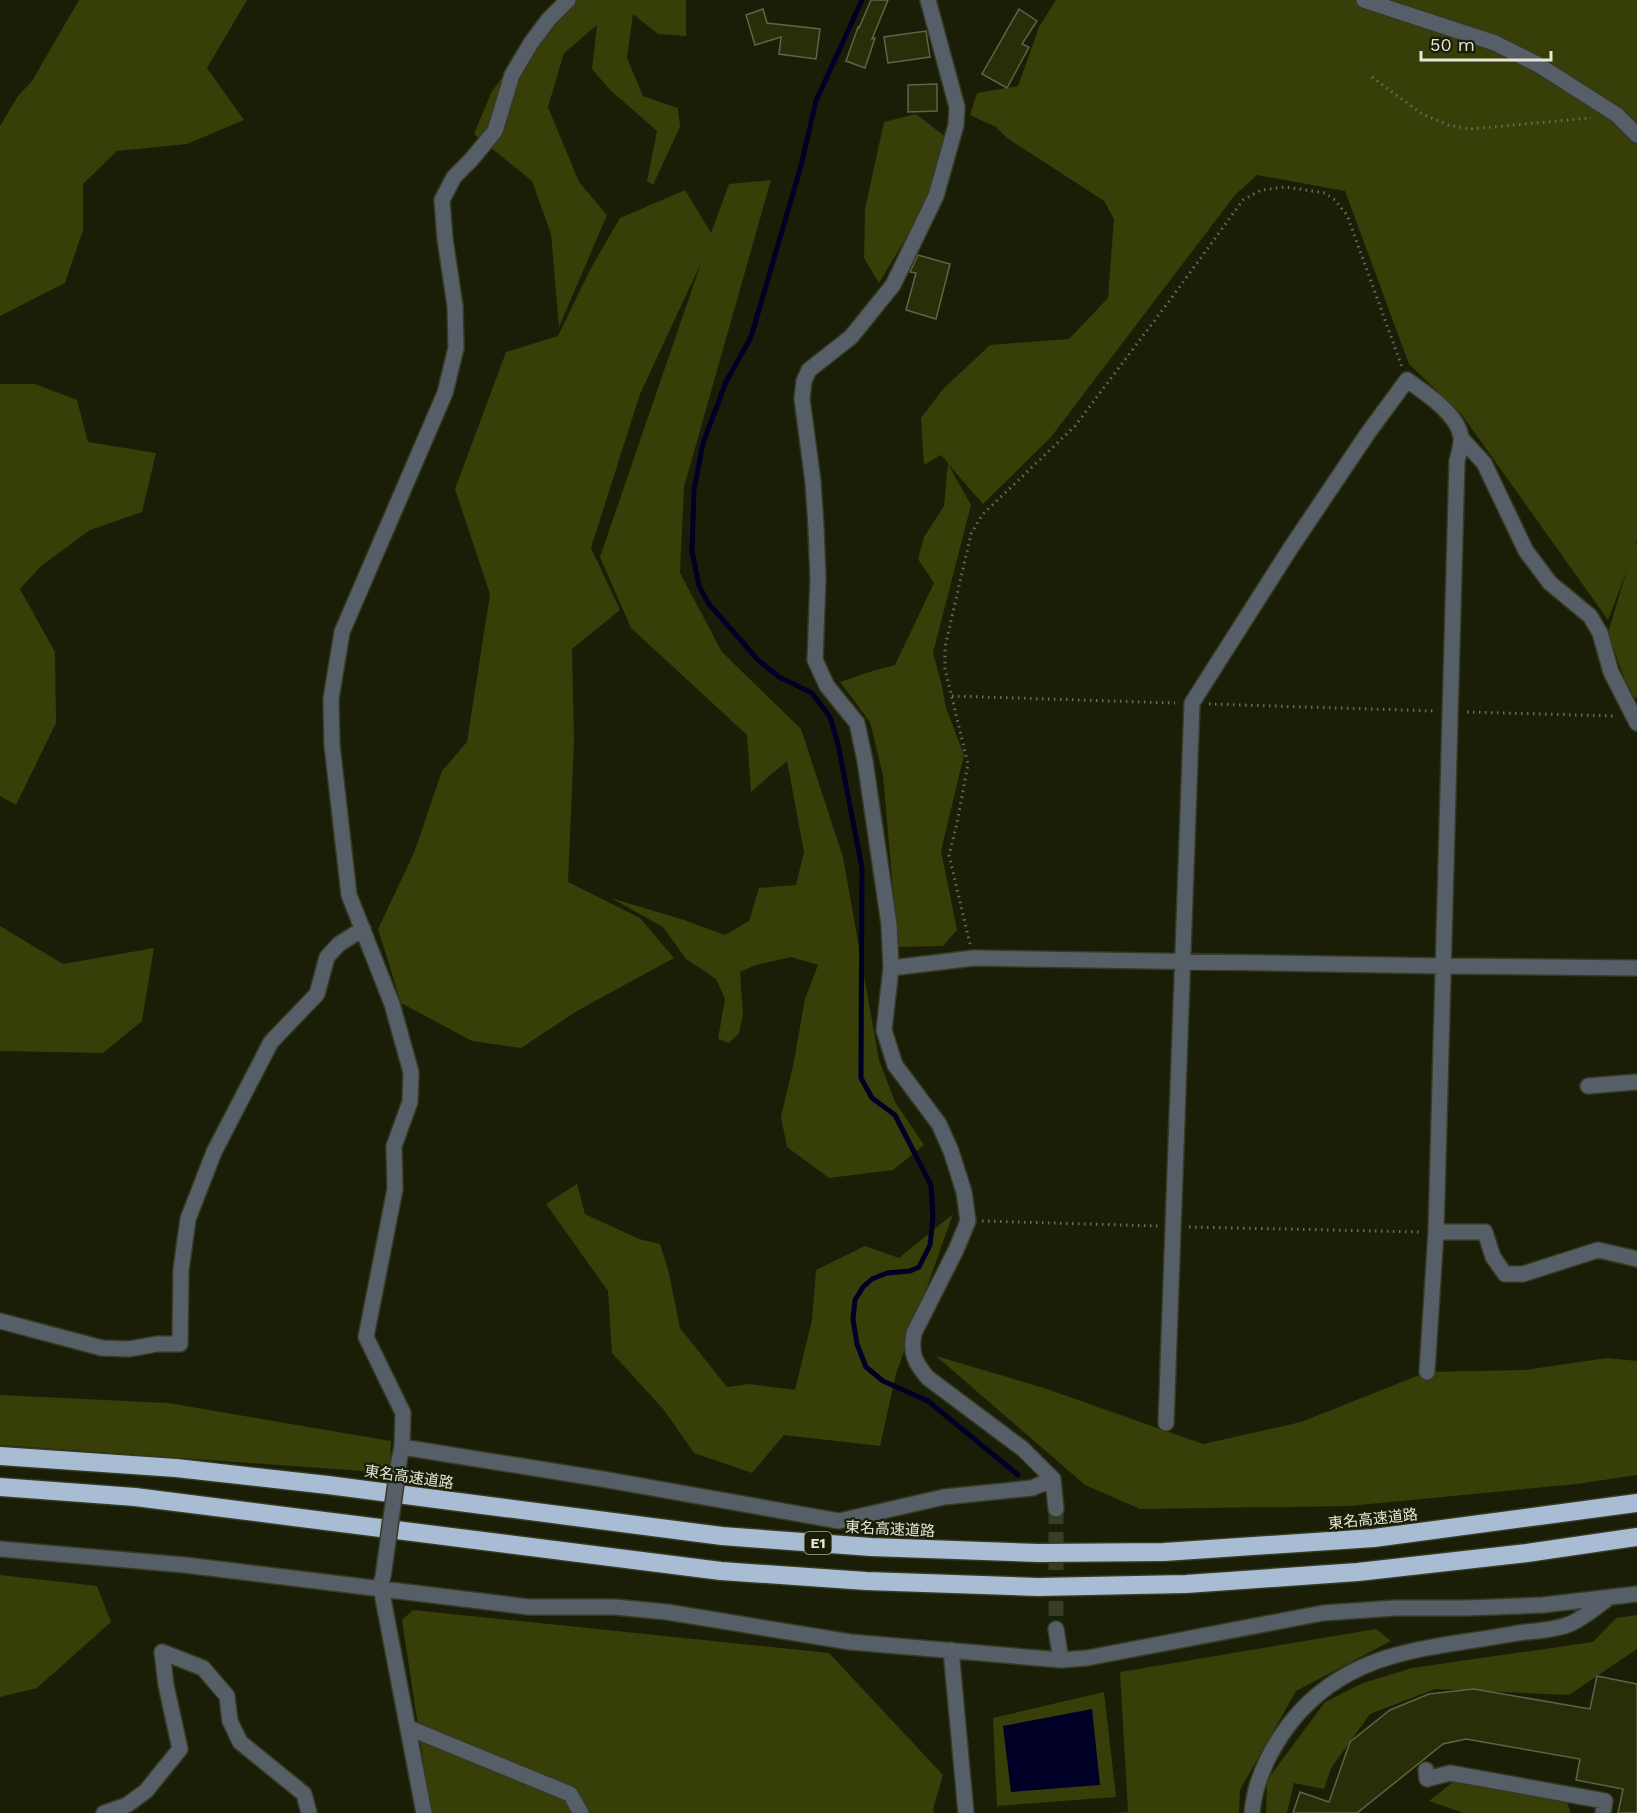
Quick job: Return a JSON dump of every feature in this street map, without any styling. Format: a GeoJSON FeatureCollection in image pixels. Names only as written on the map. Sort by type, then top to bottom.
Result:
{"type":"FeatureCollection","features":[{"type":"Feature","properties":{"kind":"highway","name":"東名高速道路"},"geometry":{"type":"LineString","coordinates":[[0,1456],[176,1468],[316,1483],[722,1536],[871,1547],[1038,1553],[1164,1552],[1374,1538],[1637,1503]]}},
{"type":"Feature","properties":{"kind":"highway","name":"E1"},"geometry":{"type":"LineString","coordinates":[[0,1487],[146,1498],[721,1570],[866,1581],[1038,1587],[1186,1584],[1358,1572],[1527,1553],[1637,1537]]}},
{"type":"Feature","properties":{"kind":"street"},"geometry":{"type":"LineString","coordinates":[[424,1813],[409,1728],[403,1710],[382,1582],[400,1454],[403,1413],[366,1337],[395,1189],[394,1146],[410,1102],[411,1072],[392,1004],[349,895],[332,745],[331,699],[342,632],[445,393],[456,348],[455,306],[442,200],[454,177],[495,131],[512,75],[531,43],[549,19],[568,0]]}},
{"type":"Feature","properties":{"kind":"street"},"geometry":{"type":"LineString","coordinates":[[928,0],[957,107],[950,153],[936,196],[893,285],[851,337],[809,370],[804,381],[802,399],[813,482],[816,527],[818,579],[815,660],[828,686],[858,723],[879,845],[889,924],[891,968],[884,1030],[895,1065],[939,1124],[951,1151],[964,1192],[968,1221],[914,1333],[913,1356],[917,1366],[928,1378],[1023,1449],[1053,1479],[1056,1509]]}},
{"type":"Feature","properties":{"kind":"street"},"geometry":{"type":"LineString","coordinates":[[1364,0],[1495,43],[1537,64],[1617,115],[1637,135]]}},
{"type":"Feature","properties":{"kind":"street"},"geometry":{"type":"LineString","coordinates":[[1166,1423],[1192,703],[1296,539],[1368,432],[1407,380],[1437,400],[1459,428],[1462,439],[1484,463],[1526,551],[1550,583],[1590,616],[1600,633],[1611,672],[1635,720]]}},
{"type":"Feature","properties":{"kind":"street"},"geometry":{"type":"LineString","coordinates":[[1427,1372],[1436,1232],[1457,460],[1462,439]]}},
{"type":"Feature","properties":{"kind":"street"},"geometry":{"type":"LineString","coordinates":[[0,1321],[102,1348],[129,1349],[157,1344],[180,1344],[181,1270],[188,1220],[214,1152],[271,1042],[318,994],[327,957],[339,944],[363,929]]}},
{"type":"Feature","properties":{"kind":"street"},"geometry":{"type":"LineString","coordinates":[[891,968],[974,958],[1637,968]]}},
{"type":"Feature","properties":{"kind":"street"},"geometry":{"type":"LineString","coordinates":[[1588,1086],[1637,1082]]}},
{"type":"Feature","properties":{"kind":"street"},"geometry":{"type":"LineString","coordinates":[[1436,1232],[1485,1232],[1493,1257],[1505,1274],[1522,1274],[1598,1250],[1637,1259]]}},
{"type":"Feature","properties":{"kind":"street"},"geometry":{"type":"LineString","coordinates":[[400,1454],[602,1479],[839,1521],[944,1497],[1032,1488],[1053,1479]]}},
{"type":"Feature","properties":{"kind":"street"},"geometry":{"type":"LineString","coordinates":[[0,1549],[382,1582],[435,1597],[530,1607],[614,1607],[657,1611],[850,1642],[1061,1660],[1087,1658],[1323,1613],[1395,1608],[1543,1605],[1637,1594]]}},
{"type":"Feature","properties":{"kind":"street"},"geometry":{"type":"LineString","coordinates":[[1252,1813],[1263,1766],[1279,1738],[1306,1704],[1368,1663],[1404,1652],[1571,1624],[1607,1599]]}},
{"type":"Feature","properties":{"kind":"street"},"geometry":{"type":"LineString","coordinates":[[1056,1629],[1061,1660]]}},
{"type":"Feature","properties":{"kind":"street"},"geometry":{"type":"LineString","coordinates":[[951,1650],[966,1813]]}},
{"type":"Feature","properties":{"kind":"street"},"geometry":{"type":"LineString","coordinates":[[104,1813],[126,1805],[146,1791],[180,1749],[166,1685],[162,1652],[203,1668],[227,1696],[230,1721],[240,1742],[304,1794],[309,1813]]}},
{"type":"Feature","properties":{"kind":"street"},"geometry":{"type":"LineString","coordinates":[[409,1728],[570,1794],[581,1813]]}},
{"type":"Feature","properties":{"kind":"street"},"geometry":{"type":"LineString","coordinates":[[1426,1770],[1427,1779],[1450,1773],[1605,1801],[1603,1813]]}},
{"type":"Feature","properties":{"kind":"path"},"geometry":{"type":"LineString","coordinates":[[1372,77],[1422,114],[1448,125],[1470,129],[1617,115]]}},
{"type":"Feature","properties":{"kind":"path"},"geometry":{"type":"LineString","coordinates":[[974,958],[949,855],[968,764],[945,669],[945,647],[971,534],[982,515],[1075,426],[1243,200],[1261,190],[1286,188],[1325,194],[1335,200],[1347,215],[1407,380]]}},
{"type":"Feature","properties":{"kind":"path"},"geometry":{"type":"LineString","coordinates":[[952,696],[1635,720]]}},
{"type":"Feature","properties":{"kind":"path"},"geometry":{"type":"LineString","coordinates":[[968,1221],[1436,1232]]}},
{"type":"Feature","properties":{"kind":"green space"},"geometry":{"type":"Polygon","coordinates":[[[79,0],[247,0],[207,68],[244,120],[187,144],[117,151],[83,184],[83,230],[65,283],[0,316],[0,126],[18,96],[32,81],[79,0]]]}},
{"type":"Feature","properties":{"kind":"green space"},"geometry":{"type":"Polygon","coordinates":[[[561,0],[686,0],[686,36],[658,34],[633,14],[627,58],[643,96],[678,108],[680,127],[653,185],[647,181],[657,131],[610,90],[592,69],[597,25],[564,53],[548,107],[579,182],[607,215],[559,327],[551,234],[532,181],[474,134],[492,91],[561,0]]]}},
{"type":"Feature","properties":{"kind":"green space"},"geometry":{"type":"Polygon","coordinates":[[[1056,0],[1637,0],[1637,539],[1635,545],[1637,543],[1637,698],[1631,697],[1608,633],[1627,570],[1608,620],[1462,415],[1409,364],[1345,191],[1257,175],[1235,195],[1051,437],[983,504],[948,464],[971,505],[933,653],[946,708],[964,755],[941,851],[957,930],[943,946],[898,947],[883,775],[870,722],[840,682],[895,665],[934,583],[918,559],[924,537],[944,506],[948,463],[941,455],[924,465],[921,418],[943,389],[990,345],[1069,339],[1108,298],[1114,219],[1104,201],[1007,138],[996,127],[970,115],[977,93],[1018,86],[1039,27],[1056,0]]]}},
{"type":"Feature","properties":{"kind":"green space"},"geometry":{"type":"Polygon","coordinates":[[[916,114],[947,138],[931,196],[879,283],[864,258],[865,209],[884,122],[916,114]]]}},
{"type":"Feature","properties":{"kind":"green space"},"geometry":{"type":"Polygon","coordinates":[[[771,180],[684,487],[680,573],[722,652],[801,729],[843,857],[879,1060],[895,1102],[924,1145],[893,1170],[829,1178],[787,1147],[781,1117],[805,999],[818,965],[791,957],[756,965],[740,972],[743,1014],[739,1033],[729,1043],[718,1039],[725,999],[716,979],[686,959],[663,927],[611,898],[725,935],[749,921],[759,888],[796,885],[804,852],[787,761],[751,792],[747,735],[631,628],[600,557],[701,263],[640,394],[591,548],[620,610],[572,649],[574,741],[568,882],[640,918],[674,958],[577,1011],[521,1048],[472,1041],[401,1003],[378,929],[414,853],[442,771],[467,742],[490,594],[455,489],[506,352],[558,336],[591,268],[620,218],[685,190],[711,233],[729,184],[771,180]]]}},
{"type":"Feature","properties":{"kind":"green space"},"geometry":{"type":"Polygon","coordinates":[[[0,384],[35,384],[77,400],[88,442],[156,453],[142,512],[90,530],[41,566],[20,589],[55,652],[56,723],[16,805],[0,796],[0,384]]]}},
{"type":"Feature","properties":{"kind":"green space"},"geometry":{"type":"Polygon","coordinates":[[[0,926],[63,964],[154,948],[142,1021],[103,1053],[0,1051],[0,926]]]}},
{"type":"Feature","properties":{"kind":"green space"},"geometry":{"type":"Polygon","coordinates":[[[577,1184],[585,1214],[639,1239],[660,1244],[669,1273],[680,1328],[727,1387],[749,1384],[795,1390],[812,1320],[816,1270],[865,1246],[899,1258],[953,1214],[896,1374],[880,1446],[784,1435],[752,1473],[694,1453],[664,1410],[612,1353],[608,1291],[546,1204],[577,1184]]]}},
{"type":"Feature","properties":{"kind":"green space"},"geometry":{"type":"Polygon","coordinates":[[[936,1356],[1044,1388],[1203,1444],[1301,1422],[1427,1372],[1525,1370],[1607,1358],[1637,1361],[1637,1475],[1577,1484],[1349,1506],[1140,1509],[1085,1485],[936,1356]]]}},
{"type":"Feature","properties":{"kind":"green space"},"geometry":{"type":"Polygon","coordinates":[[[0,1395],[168,1403],[391,1441],[390,1473],[0,1445],[0,1395]]]}},
{"type":"Feature","properties":{"kind":"green space"},"geometry":{"type":"Polygon","coordinates":[[[0,1575],[97,1586],[111,1622],[37,1688],[0,1697],[0,1575]]]}},
{"type":"Feature","properties":{"kind":"green space"},"geometry":{"type":"Polygon","coordinates":[[[413,1610],[829,1653],[943,1775],[933,1809],[934,1813],[431,1813],[402,1620],[413,1610]]]}},
{"type":"Feature","properties":{"kind":"green space"},"geometry":{"type":"Polygon","coordinates":[[[1637,1615],[1637,1649],[1569,1695],[1435,1689],[1370,1714],[1331,1768],[1324,1789],[1294,1783],[1287,1813],[1266,1813],[1267,1780],[1325,1702],[1363,1683],[1412,1668],[1593,1642],[1616,1618],[1637,1615]]]}},
{"type":"Feature","properties":{"kind":"green space"},"geometry":{"type":"Polygon","coordinates":[[[1376,1629],[1391,1641],[1296,1691],[1240,1790],[1239,1813],[1115,1813],[1128,1812],[1120,1672],[1376,1629]]]}},
{"type":"Feature","properties":{"kind":"green space"},"geometry":{"type":"Polygon","coordinates":[[[1104,1692],[1116,1797],[997,1806],[993,1718],[1104,1692]]]}},
{"type":"Feature","properties":{"kind":"green space"},"geometry":{"type":"Polygon","coordinates":[[[1458,1778],[1564,1795],[1571,1813],[1464,1813],[1429,1801],[1458,1778]]]}},
{"type":"Feature","properties":{"kind":"water"},"geometry":{"type":"Polygon","coordinates":[[[1092,1709],[1100,1785],[1011,1792],[1003,1726],[1092,1709]]]}},
{"type":"Feature","properties":{"kind":"building"},"geometry":{"type":"Polygon","coordinates":[[[871,0],[888,0],[872,39],[875,38],[865,68],[846,61],[871,0]]]}},
{"type":"Feature","properties":{"kind":"building"},"geometry":{"type":"Polygon","coordinates":[[[763,9],[767,23],[820,29],[816,59],[779,54],[781,37],[755,45],[746,15],[763,9]]]}},
{"type":"Feature","properties":{"kind":"building"},"geometry":{"type":"Polygon","coordinates":[[[1019,9],[1037,21],[1022,44],[1029,47],[1007,88],[982,74],[1019,9]]]}},
{"type":"Feature","properties":{"kind":"building"},"geometry":{"type":"Polygon","coordinates":[[[926,31],[930,57],[888,63],[884,37],[926,31]]]}},
{"type":"Feature","properties":{"kind":"building"},"geometry":{"type":"Polygon","coordinates":[[[937,84],[937,111],[908,112],[908,85],[937,84]]]}},
{"type":"Feature","properties":{"kind":"building"},"geometry":{"type":"Polygon","coordinates":[[[918,255],[950,264],[936,319],[906,310],[916,273],[910,272],[918,255]]]}},
{"type":"Feature","properties":{"kind":"building"},"geometry":{"type":"Polygon","coordinates":[[[1597,1676],[1637,1684],[1637,1813],[1618,1813],[1623,1789],[1576,1780],[1580,1759],[1466,1739],[1443,1744],[1357,1813],[1293,1813],[1300,1792],[1329,1802],[1350,1742],[1390,1710],[1429,1694],[1474,1689],[1590,1709],[1597,1676]]]}},
{"type":"Feature","properties":{"kind":"waterway"},"geometry":{"type":"LineString","coordinates":[[862,0],[816,101],[801,166],[751,337],[726,382],[703,443],[694,490],[692,551],[699,586],[709,604],[759,661],[779,677],[812,693],[830,717],[838,744],[862,868],[861,1078],[872,1098],[895,1115],[931,1185],[933,1217],[930,1245],[919,1267],[910,1271],[887,1273],[872,1279],[863,1287],[855,1300],[853,1319],[857,1344],[866,1367],[883,1381],[928,1401],[1018,1475]]}},
{"type":"Feature","properties":{"kind":"tunnel"},"geometry":{"type":"LineString","coordinates":[[1056,1509],[1056,1629]]}}]}
